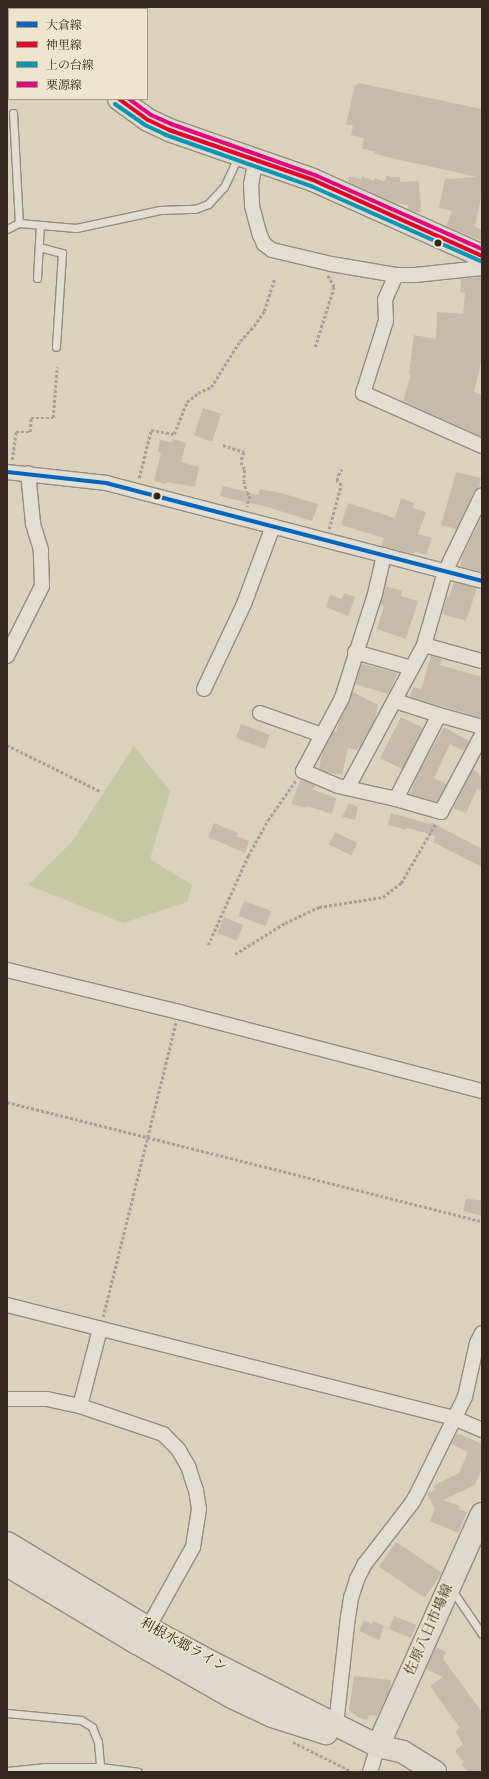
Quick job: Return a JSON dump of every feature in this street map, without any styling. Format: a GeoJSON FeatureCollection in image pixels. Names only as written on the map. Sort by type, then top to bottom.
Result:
{"type":"FeatureCollection","features":[{"type":"Feature","properties":{"kind":"main road"},"geometry":{"type":"LineString","coordinates":[[120,100],[148,120],[169,130],[248,156],[313,180],[482,256]]}},
{"type":"Feature","properties":{"kind":"main road","name":"佐原八日市場線"},"geometry":{"type":"LineString","coordinates":[[371,1742],[449,1586],[482,1514]]}},
{"type":"Feature","properties":{"kind":"main road","name":"利根水郷ライン"},"geometry":{"type":"LineString","coordinates":[[7,1543],[148,1628],[298,1707],[371,1742]]}},
{"type":"Feature","properties":{"kind":"main road","name":"利根水郷ライン"},"geometry":{"type":"LineString","coordinates":[[7,1565],[137,1643],[232,1697],[272,1716],[333,1735],[371,1742],[403,1752],[435,1772]]}},
{"type":"Feature","properties":{"kind":"street"},"geometry":{"type":"LineString","coordinates":[[248,156],[251,184],[250,197],[256,221],[264,244],[272,250],[331,264],[396,275],[415,275],[482,268]]}},
{"type":"Feature","properties":{"kind":"street"},"geometry":{"type":"LineString","coordinates":[[396,275],[385,300],[386,321],[363,393],[482,446]]}},
{"type":"Feature","properties":{"kind":"street"},"geometry":{"type":"LineString","coordinates":[[9,472],[106,483],[482,582]]}},
{"type":"Feature","properties":{"kind":"street"},"geometry":{"type":"LineString","coordinates":[[7,656],[42,586],[41,550],[33,523],[28,473]]}},
{"type":"Feature","properties":{"kind":"street"},"geometry":{"type":"LineString","coordinates":[[348,787],[424,645],[445,572],[482,495]]}},
{"type":"Feature","properties":{"kind":"street"},"geometry":{"type":"LineString","coordinates":[[204,689],[244,604],[272,526]]}},
{"type":"Feature","properties":{"kind":"street"},"geometry":{"type":"LineString","coordinates":[[384,555],[375,594],[355,652],[342,698],[303,771],[338,786],[348,787],[396,799],[441,812],[482,735]]}},
{"type":"Feature","properties":{"kind":"street"},"geometry":{"type":"LineString","coordinates":[[424,645],[482,661]]}},
{"type":"Feature","properties":{"kind":"street"},"geometry":{"type":"LineString","coordinates":[[355,652],[412,668]]}},
{"type":"Feature","properties":{"kind":"street"},"geometry":{"type":"LineString","coordinates":[[395,701],[482,727]]}},
{"type":"Feature","properties":{"kind":"street"},"geometry":{"type":"LineString","coordinates":[[260,713],[322,735]]}},
{"type":"Feature","properties":{"kind":"street"},"geometry":{"type":"LineString","coordinates":[[396,799],[439,715]]}},
{"type":"Feature","properties":{"kind":"street"},"geometry":{"type":"LineString","coordinates":[[7,970],[179,1012],[482,1091]]}},
{"type":"Feature","properties":{"kind":"street"},"geometry":{"type":"LineString","coordinates":[[7,1305],[454,1418],[482,1430]]}},
{"type":"Feature","properties":{"kind":"street"},"geometry":{"type":"LineString","coordinates":[[80,1406],[100,1329]]}},
{"type":"Feature","properties":{"kind":"street"},"geometry":{"type":"LineString","coordinates":[[336,1725],[348,1617],[351,1598],[357,1579],[373,1553],[412,1503],[465,1397],[477,1343],[482,1333]]}},
{"type":"Feature","properties":{"kind":"street"},"geometry":{"type":"LineString","coordinates":[[7,1399],[47,1399],[80,1406],[163,1434],[178,1449],[188,1466],[196,1490],[199,1510],[193,1548],[148,1628]]}},
{"type":"Feature","properties":{"kind":"street"},"geometry":{"type":"LineString","coordinates":[[370,1772],[371,1742]]}},
{"type":"Feature","properties":{"kind":"lane"},"geometry":{"type":"LineString","coordinates":[[13,113],[19,223]]}},
{"type":"Feature","properties":{"kind":"lane"},"geometry":{"type":"LineString","coordinates":[[7,229],[19,223],[76,228],[160,210],[195,209],[208,204],[224,187],[248,156]]}},
{"type":"Feature","properties":{"kind":"lane"},"geometry":{"type":"LineString","coordinates":[[37,278],[40,225]]}},
{"type":"Feature","properties":{"kind":"lane"},"geometry":{"type":"LineString","coordinates":[[39,247],[62,253],[56,347]]}},
{"type":"Feature","properties":{"kind":"lane"},"geometry":{"type":"LineString","coordinates":[[449,1586],[482,1634]]}},
{"type":"Feature","properties":{"kind":"lane"},"geometry":{"type":"LineString","coordinates":[[7,1713],[81,1720],[92,1727],[98,1742],[100,1767]]}},
{"type":"Feature","properties":{"kind":"lane"},"geometry":{"type":"LineString","coordinates":[[7,1771],[44,1767],[100,1767],[138,1772]]}},
{"type":"Feature","properties":{"kind":"path"},"geometry":{"type":"LineString","coordinates":[[315,347],[334,287],[327,273],[331,264]]}},
{"type":"Feature","properties":{"kind":"path"},"geometry":{"type":"LineString","coordinates":[[136,490],[151,430],[174,434],[187,402],[198,393],[211,387],[240,341],[254,326],[264,311],[275,278]]}},
{"type":"Feature","properties":{"kind":"path"},"geometry":{"type":"LineString","coordinates":[[9,472],[16,432],[30,432],[31,418],[53,418],[56,367]]}},
{"type":"Feature","properties":{"kind":"path"},"geometry":{"type":"LineString","coordinates":[[222,445],[244,452],[241,462],[245,470],[244,481],[247,492],[250,496],[244,519]]}},
{"type":"Feature","properties":{"kind":"path"},"geometry":{"type":"LineString","coordinates":[[326,541],[341,485],[337,480],[342,469]]}},
{"type":"Feature","properties":{"kind":"path"},"geometry":{"type":"LineString","coordinates":[[7,745],[100,791]]}},
{"type":"Feature","properties":{"kind":"path"},"geometry":{"type":"LineString","coordinates":[[208,945],[248,856],[268,820],[303,771]]}},
{"type":"Feature","properties":{"kind":"path"},"geometry":{"type":"LineString","coordinates":[[235,954],[284,923],[319,907],[383,896],[401,883],[441,812]]}},
{"type":"Feature","properties":{"kind":"path"},"geometry":{"type":"LineString","coordinates":[[104,1311],[179,1012]]}},
{"type":"Feature","properties":{"kind":"path"},"geometry":{"type":"LineString","coordinates":[[7,1102],[482,1221]]}},
{"type":"Feature","properties":{"kind":"green space"},"geometry":{"type":"Polygon","coordinates":[[[134,746],[170,791],[150,859],[192,885],[187,902],[123,923],[28,885],[71,843],[134,746]]]}},
{"type":"Feature","properties":{"kind":"building"},"geometry":{"type":"Polygon","coordinates":[[[358,83],[482,109],[482,192],[475,227],[482,230],[482,241],[446,226],[452,211],[439,208],[445,179],[477,177],[387,157],[374,153],[375,151],[362,149],[364,138],[351,135],[353,126],[346,124],[355,85],[358,85],[358,83]]]}},
{"type":"Feature","properties":{"kind":"building"},"geometry":{"type":"Polygon","coordinates":[[[387,175],[391,177],[400,177],[400,182],[419,181],[421,212],[415,212],[408,209],[408,205],[395,203],[348,182],[349,176],[361,179],[362,176],[374,181],[375,178],[384,182],[387,175]]]}},
{"type":"Feature","properties":{"kind":"building"},"geometry":{"type":"Polygon","coordinates":[[[482,277],[482,358],[474,392],[482,395],[482,437],[403,401],[411,375],[409,375],[414,335],[436,339],[437,312],[463,314],[465,293],[460,292],[461,279],[482,277]]]}},
{"type":"Feature","properties":{"kind":"building"},"geometry":{"type":"Polygon","coordinates":[[[203,408],[221,414],[212,441],[194,436],[203,408]]]}},
{"type":"Feature","properties":{"kind":"building"},"geometry":{"type":"Polygon","coordinates":[[[173,439],[186,443],[181,462],[199,467],[195,487],[167,482],[166,484],[154,481],[161,453],[158,452],[160,440],[172,442],[173,439]]]}},
{"type":"Feature","properties":{"kind":"building"},"geometry":{"type":"Polygon","coordinates":[[[456,472],[481,478],[479,487],[475,490],[456,529],[441,525],[456,472]]]}},
{"type":"Feature","properties":{"kind":"building"},"geometry":{"type":"Polygon","coordinates":[[[223,486],[258,495],[260,489],[281,493],[318,504],[312,521],[267,507],[220,496],[223,486]]]}},
{"type":"Feature","properties":{"kind":"building"},"geometry":{"type":"Polygon","coordinates":[[[401,498],[414,503],[412,508],[426,512],[418,534],[432,538],[426,555],[415,551],[414,554],[381,546],[384,538],[341,525],[348,503],[395,518],[401,498]]]}},
{"type":"Feature","properties":{"kind":"building"},"geometry":{"type":"Polygon","coordinates":[[[482,516],[482,572],[460,566],[463,555],[482,516]]]}},
{"type":"Feature","properties":{"kind":"building"},"geometry":{"type":"Polygon","coordinates":[[[454,582],[477,588],[466,621],[442,614],[447,596],[449,597],[454,582]]]}},
{"type":"Feature","properties":{"kind":"building"},"geometry":{"type":"Polygon","coordinates":[[[386,586],[402,591],[401,596],[418,601],[406,639],[377,629],[384,606],[380,605],[386,586]]]}},
{"type":"Feature","properties":{"kind":"building"},"geometry":{"type":"Polygon","coordinates":[[[344,593],[355,597],[348,616],[326,607],[330,595],[342,599],[344,593]]]}},
{"type":"Feature","properties":{"kind":"building"},"geometry":{"type":"Polygon","coordinates":[[[431,656],[442,659],[440,665],[482,677],[482,718],[410,697],[413,687],[421,689],[431,656]]]}},
{"type":"Feature","properties":{"kind":"building"},"geometry":{"type":"Polygon","coordinates":[[[362,664],[398,673],[388,694],[355,684],[362,664]]]}},
{"type":"Feature","properties":{"kind":"building"},"geometry":{"type":"Polygon","coordinates":[[[353,692],[378,705],[375,719],[358,750],[348,748],[342,775],[319,769],[322,753],[334,731],[336,732],[353,692]]]}},
{"type":"Feature","properties":{"kind":"building"},"geometry":{"type":"Polygon","coordinates":[[[401,717],[423,728],[402,769],[380,758],[401,717]]]}},
{"type":"Feature","properties":{"kind":"building"},"geometry":{"type":"Polygon","coordinates":[[[241,724],[270,735],[265,749],[236,738],[241,724]]]}},
{"type":"Feature","properties":{"kind":"building"},"geometry":{"type":"Polygon","coordinates":[[[444,727],[469,741],[464,751],[450,744],[434,778],[446,784],[437,802],[410,794],[417,776],[444,727]]]}},
{"type":"Feature","properties":{"kind":"building"},"geometry":{"type":"Polygon","coordinates":[[[473,769],[482,776],[482,791],[477,789],[466,813],[453,808],[473,769]]]}},
{"type":"Feature","properties":{"kind":"building"},"geometry":{"type":"Polygon","coordinates":[[[301,779],[315,785],[314,790],[336,798],[332,814],[307,806],[307,808],[291,804],[301,779]]]}},
{"type":"Feature","properties":{"kind":"building"},"geometry":{"type":"Polygon","coordinates":[[[349,803],[358,807],[355,820],[342,817],[349,803]]]}},
{"type":"Feature","properties":{"kind":"building"},"geometry":{"type":"Polygon","coordinates":[[[391,813],[430,824],[431,822],[482,849],[482,867],[433,842],[436,836],[407,828],[406,830],[388,825],[391,813]]]}},
{"type":"Feature","properties":{"kind":"building"},"geometry":{"type":"Polygon","coordinates":[[[214,823],[238,833],[236,836],[249,841],[245,853],[208,837],[214,823]]]}},
{"type":"Feature","properties":{"kind":"building"},"geometry":{"type":"Polygon","coordinates":[[[335,832],[357,843],[351,856],[329,845],[335,832]]]}},
{"type":"Feature","properties":{"kind":"building"},"geometry":{"type":"Polygon","coordinates":[[[244,901],[271,911],[266,926],[239,916],[244,901]]]}},
{"type":"Feature","properties":{"kind":"building"},"geometry":{"type":"Polygon","coordinates":[[[224,917],[243,925],[237,941],[217,933],[224,917]]]}},
{"type":"Feature","properties":{"kind":"building"},"geometry":{"type":"Polygon","coordinates":[[[466,1198],[482,1201],[482,1216],[463,1211],[466,1198]]]}},
{"type":"Feature","properties":{"kind":"building"},"geometry":{"type":"Polygon","coordinates":[[[457,1433],[482,1444],[482,1468],[475,1485],[443,1500],[460,1506],[459,1509],[467,1512],[458,1533],[430,1521],[435,1509],[427,1493],[435,1490],[433,1486],[459,1473],[468,1452],[451,1444],[457,1433]]]}},
{"type":"Feature","properties":{"kind":"building"},"geometry":{"type":"Polygon","coordinates":[[[396,1542],[442,1573],[425,1598],[379,1567],[396,1542]]]}},
{"type":"Feature","properties":{"kind":"building"},"geometry":{"type":"Polygon","coordinates":[[[394,1616],[416,1625],[411,1638],[389,1629],[394,1616]]]}},
{"type":"Feature","properties":{"kind":"building"},"geometry":{"type":"Polygon","coordinates":[[[364,1620],[372,1624],[373,1621],[384,1626],[379,1640],[359,1631],[364,1620]]]}},
{"type":"Feature","properties":{"kind":"building"},"geometry":{"type":"Polygon","coordinates":[[[436,1647],[446,1652],[443,1659],[482,1712],[482,1772],[468,1772],[461,1764],[464,1762],[455,1751],[463,1744],[455,1731],[460,1728],[430,1686],[443,1677],[426,1669],[436,1647]]]}},
{"type":"Feature","properties":{"kind":"building"},"geometry":{"type":"Polygon","coordinates":[[[354,1676],[391,1680],[390,1689],[377,1716],[369,1715],[367,1720],[359,1718],[349,1710],[354,1676]]]}},
{"type":"Feature","properties":{"kind":"transit line","name":"神里線"},"geometry":{"type":"LineString","coordinates":[[120,100],[148,120],[169,130],[313,180],[482,256]]}},
{"type":"Feature","properties":{"kind":"transit line","name":"栗源線"},"geometry":{"type":"LineString","coordinates":[[130,100],[151,115],[171,124],[315,175],[482,249]]}},
{"type":"Feature","properties":{"kind":"transit line","name":"上の台線"},"geometry":{"type":"LineString","coordinates":[[115,104],[145,125],[166,135],[311,186],[480,261]]}},
{"type":"Feature","properties":{"kind":"transit line","name":"大倉線"},"geometry":{"type":"LineString","coordinates":[[7,472],[106,483],[482,581]]}}]}
